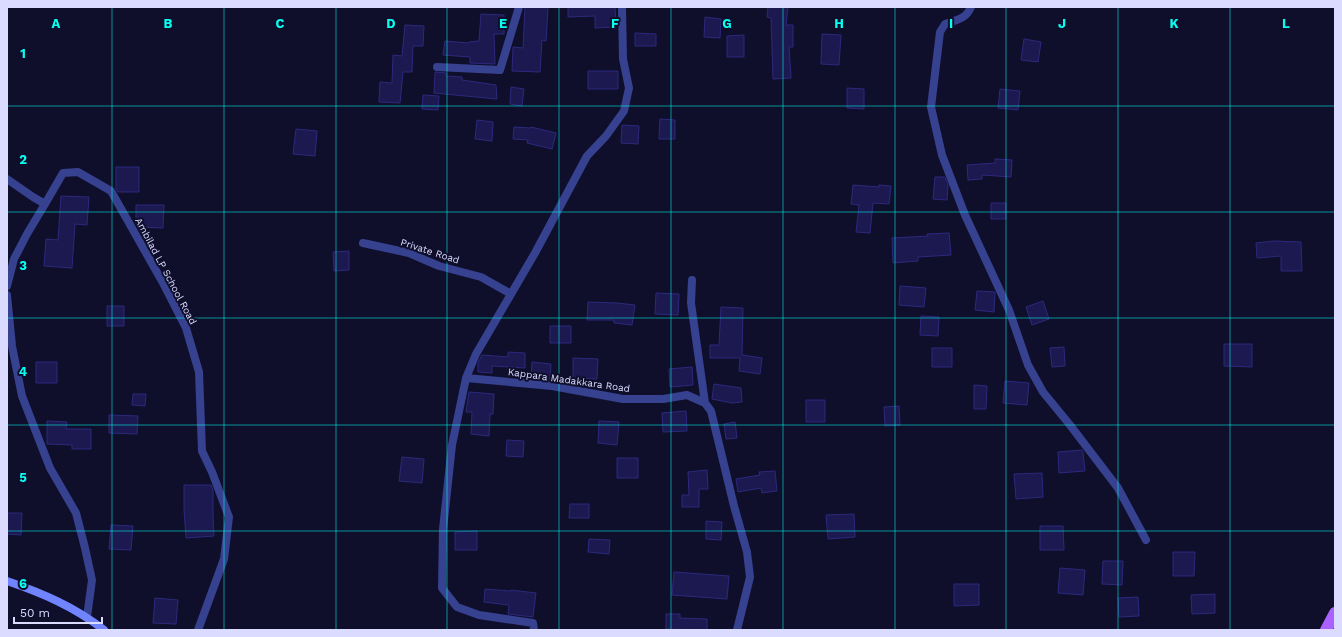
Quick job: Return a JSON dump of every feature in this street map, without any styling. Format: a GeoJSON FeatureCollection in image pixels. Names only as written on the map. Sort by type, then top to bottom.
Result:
{"type":"FeatureCollection","features":[{"type":"Feature","properties":{"kind":"main road"},"geometry":{"type":"LineString","coordinates":[[7,580],[38,591],[87,617],[104,630]]}},
{"type":"Feature","properties":{"kind":"main road"},"geometry":{"type":"LineString","coordinates":[[1326,630],[1335,613]]}},
{"type":"Feature","properties":{"kind":"street"},"geometry":{"type":"LineString","coordinates":[[437,67],[500,70],[519,7]]}},
{"type":"Feature","properties":{"kind":"street"},"geometry":{"type":"LineString","coordinates":[[534,630],[533,623],[479,615],[457,607],[442,588],[443,528],[451,452],[466,378],[476,354],[535,253],[587,156],[606,136],[624,111],[629,88],[623,59],[622,7]]}},
{"type":"Feature","properties":{"kind":"street"},"geometry":{"type":"LineString","coordinates":[[971,7],[968,14],[961,19],[945,24],[940,32],[931,107],[942,155],[965,215],[1009,310],[1028,365],[1043,392],[1118,488],[1146,540]]}},
{"type":"Feature","properties":{"kind":"street","name":"Ambilad LP School Road"},"geometry":{"type":"LineString","coordinates":[[45,204],[63,173],[78,172],[111,191],[163,283],[186,328],[199,372],[202,451],[212,472],[229,517],[224,559],[198,630]]}},
{"type":"Feature","properties":{"kind":"street"},"geometry":{"type":"LineString","coordinates":[[7,179],[45,204],[14,259],[7,286]]}},
{"type":"Feature","properties":{"kind":"street","name":"Private Road"},"geometry":{"type":"LineString","coordinates":[[363,243],[409,253],[439,266],[481,277],[510,294]]}},
{"type":"Feature","properties":{"kind":"street"},"geometry":{"type":"LineString","coordinates":[[692,280],[691,303],[704,403],[711,411],[734,506],[747,552],[750,577],[737,630]]}},
{"type":"Feature","properties":{"kind":"street"},"geometry":{"type":"LineString","coordinates":[[7,295],[12,346],[22,396],[50,468],[76,512],[85,548],[92,580],[87,617]]}},
{"type":"Feature","properties":{"kind":"street","name":"Kappara Madakkara Road"},"geometry":{"type":"LineString","coordinates":[[466,378],[552,386],[624,399],[663,399],[686,395],[704,403]]}},
{"type":"Feature","properties":{"kind":"building"},"geometry":{"type":"Polygon","coordinates":[[[525,7],[548,7],[546,41],[542,40],[540,72],[512,71],[513,47],[523,48],[525,7]]]}},
{"type":"Feature","properties":{"kind":"building"},"geometry":{"type":"Polygon","coordinates":[[[568,7],[615,7],[616,27],[595,28],[595,16],[568,17],[568,7]]]}},
{"type":"Feature","properties":{"kind":"building"},"geometry":{"type":"Polygon","coordinates":[[[768,7],[788,7],[786,25],[793,25],[793,47],[789,47],[791,78],[773,79],[771,18],[767,17],[768,7]]]}},
{"type":"Feature","properties":{"kind":"building"},"geometry":{"type":"Polygon","coordinates":[[[481,14],[504,15],[504,34],[494,34],[495,64],[470,63],[470,57],[443,55],[445,41],[469,43],[479,41],[481,14]]]}},
{"type":"Feature","properties":{"kind":"building"},"geometry":{"type":"Polygon","coordinates":[[[705,17],[721,19],[720,38],[704,37],[705,17]]]}},
{"type":"Feature","properties":{"kind":"building"},"geometry":{"type":"Polygon","coordinates":[[[405,25],[424,26],[423,46],[413,46],[412,72],[403,72],[400,103],[379,102],[380,82],[392,83],[393,55],[402,56],[405,25]]]}},
{"type":"Feature","properties":{"kind":"building"},"geometry":{"type":"Polygon","coordinates":[[[635,33],[656,34],[656,46],[635,46],[635,33]]]}},
{"type":"Feature","properties":{"kind":"building"},"geometry":{"type":"Polygon","coordinates":[[[822,34],[841,35],[839,65],[821,64],[822,34]]]}},
{"type":"Feature","properties":{"kind":"building"},"geometry":{"type":"Polygon","coordinates":[[[744,35],[744,57],[727,57],[727,36],[744,35]]]}},
{"type":"Feature","properties":{"kind":"building"},"geometry":{"type":"Polygon","coordinates":[[[1024,39],[1041,42],[1038,62],[1021,60],[1024,39]]]}},
{"type":"Feature","properties":{"kind":"building"},"geometry":{"type":"Polygon","coordinates":[[[588,71],[618,71],[618,89],[588,89],[588,71]]]}},
{"type":"Feature","properties":{"kind":"building"},"geometry":{"type":"Polygon","coordinates":[[[435,72],[446,73],[446,76],[462,77],[462,80],[496,85],[497,99],[434,93],[435,72]]]}},
{"type":"Feature","properties":{"kind":"building"},"geometry":{"type":"Polygon","coordinates":[[[511,87],[524,89],[522,106],[510,104],[511,87]]]}},
{"type":"Feature","properties":{"kind":"building"},"geometry":{"type":"Polygon","coordinates":[[[847,88],[864,89],[864,109],[847,108],[847,88]]]}},
{"type":"Feature","properties":{"kind":"building"},"geometry":{"type":"Polygon","coordinates":[[[1000,89],[1020,91],[1018,110],[998,108],[1000,89]]]}},
{"type":"Feature","properties":{"kind":"building"},"geometry":{"type":"Polygon","coordinates":[[[423,95],[439,96],[438,110],[422,109],[423,95]]]}},
{"type":"Feature","properties":{"kind":"building"},"geometry":{"type":"Polygon","coordinates":[[[660,119],[675,120],[675,139],[659,139],[660,119]]]}},
{"type":"Feature","properties":{"kind":"building"},"geometry":{"type":"Polygon","coordinates":[[[477,120],[493,122],[492,141],[475,139],[477,120]]]}},
{"type":"Feature","properties":{"kind":"building"},"geometry":{"type":"Polygon","coordinates":[[[622,125],[639,126],[638,144],[621,143],[622,125]]]}},
{"type":"Feature","properties":{"kind":"building"},"geometry":{"type":"Polygon","coordinates":[[[514,127],[531,127],[556,133],[552,149],[527,143],[528,140],[513,139],[514,127]]]}},
{"type":"Feature","properties":{"kind":"building"},"geometry":{"type":"Polygon","coordinates":[[[296,129],[317,131],[315,156],[293,154],[296,129]]]}},
{"type":"Feature","properties":{"kind":"building"},"geometry":{"type":"Polygon","coordinates":[[[995,159],[1012,160],[1011,177],[982,175],[982,179],[968,180],[967,165],[995,163],[995,159]]]}},
{"type":"Feature","properties":{"kind":"building"},"geometry":{"type":"Polygon","coordinates":[[[116,167],[139,167],[139,192],[118,192],[116,189],[116,167]]]}},
{"type":"Feature","properties":{"kind":"building"},"geometry":{"type":"Polygon","coordinates":[[[935,177],[945,177],[948,185],[947,200],[933,199],[935,177]]]}},
{"type":"Feature","properties":{"kind":"building"},"geometry":{"type":"Polygon","coordinates":[[[853,185],[879,187],[879,185],[891,186],[889,204],[873,203],[870,233],[856,232],[859,205],[851,204],[853,185]]]}},
{"type":"Feature","properties":{"kind":"building"},"geometry":{"type":"Polygon","coordinates":[[[61,196],[89,197],[87,225],[75,224],[72,268],[44,266],[46,239],[58,240],[61,196]]]}},
{"type":"Feature","properties":{"kind":"building"},"geometry":{"type":"Polygon","coordinates":[[[991,203],[1006,203],[1006,219],[991,219],[991,203]]]}},
{"type":"Feature","properties":{"kind":"building"},"geometry":{"type":"Polygon","coordinates":[[[136,205],[164,205],[163,228],[138,227],[136,223],[136,205]]]}},
{"type":"Feature","properties":{"kind":"building"},"geometry":{"type":"Polygon","coordinates":[[[949,233],[951,255],[918,257],[918,261],[893,263],[892,238],[949,233]]]}},
{"type":"Feature","properties":{"kind":"building"},"geometry":{"type":"Polygon","coordinates":[[[1274,241],[1301,242],[1302,271],[1281,271],[1281,256],[1257,258],[1256,243],[1274,241]]]}},
{"type":"Feature","properties":{"kind":"building"},"geometry":{"type":"Polygon","coordinates":[[[349,251],[349,270],[334,271],[333,252],[349,251]]]}},
{"type":"Feature","properties":{"kind":"building"},"geometry":{"type":"Polygon","coordinates":[[[900,286],[926,288],[924,307],[899,305],[900,286]]]}},
{"type":"Feature","properties":{"kind":"building"},"geometry":{"type":"Polygon","coordinates":[[[977,291],[995,292],[994,312],[975,310],[977,291]]]}},
{"type":"Feature","properties":{"kind":"building"},"geometry":{"type":"Polygon","coordinates":[[[656,293],[679,294],[678,315],[655,314],[656,293]]]}},
{"type":"Feature","properties":{"kind":"building"},"geometry":{"type":"Polygon","coordinates":[[[1043,301],[1049,319],[1032,325],[1026,307],[1043,301]]]}},
{"type":"Feature","properties":{"kind":"building"},"geometry":{"type":"Polygon","coordinates":[[[588,302],[635,305],[632,325],[614,323],[614,320],[587,320],[588,302]]]}},
{"type":"Feature","properties":{"kind":"building"},"geometry":{"type":"Polygon","coordinates":[[[107,306],[124,306],[124,326],[107,326],[107,306]]]}},
{"type":"Feature","properties":{"kind":"building"},"geometry":{"type":"Polygon","coordinates":[[[721,307],[743,308],[742,355],[762,358],[760,374],[739,371],[740,358],[710,358],[710,345],[719,345],[721,307]]]}},
{"type":"Feature","properties":{"kind":"building"},"geometry":{"type":"Polygon","coordinates":[[[921,316],[939,317],[938,336],[920,335],[921,316]]]}},
{"type":"Feature","properties":{"kind":"building"},"geometry":{"type":"Polygon","coordinates":[[[550,326],[571,326],[571,343],[550,343],[550,326]]]}},
{"type":"Feature","properties":{"kind":"building"},"geometry":{"type":"Polygon","coordinates":[[[1224,344],[1252,344],[1252,367],[1224,366],[1224,344]]]}},
{"type":"Feature","properties":{"kind":"building"},"geometry":{"type":"Polygon","coordinates":[[[1064,347],[1065,366],[1052,367],[1050,348],[1064,347]]]}},
{"type":"Feature","properties":{"kind":"building"},"geometry":{"type":"Polygon","coordinates":[[[932,348],[952,348],[952,367],[932,367],[932,348]]]}},
{"type":"Feature","properties":{"kind":"building"},"geometry":{"type":"Polygon","coordinates":[[[508,352],[525,353],[525,368],[492,366],[492,373],[478,372],[478,363],[482,355],[508,357],[508,352]]]}},
{"type":"Feature","properties":{"kind":"building"},"geometry":{"type":"Polygon","coordinates":[[[573,358],[598,359],[597,379],[573,378],[573,358]]]}},
{"type":"Feature","properties":{"kind":"building"},"geometry":{"type":"Polygon","coordinates":[[[36,362],[57,362],[57,383],[36,383],[36,362]]]}},
{"type":"Feature","properties":{"kind":"building"},"geometry":{"type":"Polygon","coordinates":[[[532,362],[551,364],[550,380],[531,378],[532,362]]]}},
{"type":"Feature","properties":{"kind":"building"},"geometry":{"type":"Polygon","coordinates":[[[692,367],[693,385],[670,387],[669,369],[692,367]]]}},
{"type":"Feature","properties":{"kind":"building"},"geometry":{"type":"Polygon","coordinates":[[[1005,381],[1029,383],[1027,405],[1003,403],[1005,381]]]}},
{"type":"Feature","properties":{"kind":"building"},"geometry":{"type":"Polygon","coordinates":[[[714,384],[741,388],[742,402],[732,403],[712,399],[714,384]]]}},
{"type":"Feature","properties":{"kind":"building"},"geometry":{"type":"Polygon","coordinates":[[[974,385],[987,386],[986,409],[974,409],[974,385]]]}},
{"type":"Feature","properties":{"kind":"building"},"geometry":{"type":"Polygon","coordinates":[[[469,392],[494,394],[493,414],[490,414],[489,436],[471,434],[472,412],[466,412],[469,392]]]}},
{"type":"Feature","properties":{"kind":"building"},"geometry":{"type":"Polygon","coordinates":[[[133,394],[146,394],[145,406],[132,405],[133,394]]]}},
{"type":"Feature","properties":{"kind":"building"},"geometry":{"type":"Polygon","coordinates":[[[806,400],[825,400],[825,422],[806,422],[806,400]]]}},
{"type":"Feature","properties":{"kind":"building"},"geometry":{"type":"Polygon","coordinates":[[[899,406],[900,425],[885,426],[884,407],[899,406]]]}},
{"type":"Feature","properties":{"kind":"building"},"geometry":{"type":"Polygon","coordinates":[[[686,411],[687,431],[663,432],[662,413],[686,411]]]}},
{"type":"Feature","properties":{"kind":"building"},"geometry":{"type":"Polygon","coordinates":[[[109,415],[138,416],[137,434],[109,433],[109,415]]]}},
{"type":"Feature","properties":{"kind":"building"},"geometry":{"type":"Polygon","coordinates":[[[47,421],[67,422],[66,429],[91,429],[91,449],[72,449],[72,445],[47,444],[47,421]]]}},
{"type":"Feature","properties":{"kind":"building"},"geometry":{"type":"Polygon","coordinates":[[[599,421],[619,422],[617,445],[598,443],[599,421]]]}},
{"type":"Feature","properties":{"kind":"building"},"geometry":{"type":"Polygon","coordinates":[[[735,422],[737,438],[726,439],[724,424],[735,422]]]}},
{"type":"Feature","properties":{"kind":"building"},"geometry":{"type":"Polygon","coordinates":[[[507,440],[524,441],[523,457],[506,456],[507,440]]]}},
{"type":"Feature","properties":{"kind":"building"},"geometry":{"type":"Polygon","coordinates":[[[1082,450],[1085,471],[1059,473],[1058,452],[1082,450]]]}},
{"type":"Feature","properties":{"kind":"building"},"geometry":{"type":"Polygon","coordinates":[[[402,457],[424,459],[422,483],[399,481],[402,457]]]}},
{"type":"Feature","properties":{"kind":"building"},"geometry":{"type":"Polygon","coordinates":[[[617,458],[638,458],[638,478],[617,478],[617,458]]]}},
{"type":"Feature","properties":{"kind":"building"},"geometry":{"type":"Polygon","coordinates":[[[707,470],[708,489],[699,489],[699,507],[682,507],[682,495],[689,495],[688,472],[707,470]]]}},
{"type":"Feature","properties":{"kind":"building"},"geometry":{"type":"Polygon","coordinates":[[[775,471],[777,491],[762,493],[761,488],[738,492],[736,479],[760,475],[759,472],[775,471]]]}},
{"type":"Feature","properties":{"kind":"building"},"geometry":{"type":"Polygon","coordinates":[[[1042,473],[1043,497],[1016,499],[1014,474],[1042,473]]]}},
{"type":"Feature","properties":{"kind":"building"},"geometry":{"type":"Polygon","coordinates":[[[184,485],[211,485],[213,490],[214,536],[186,538],[184,485]]]}},
{"type":"Feature","properties":{"kind":"building"},"geometry":{"type":"Polygon","coordinates":[[[570,504],[589,504],[589,518],[569,518],[570,504]]]}},
{"type":"Feature","properties":{"kind":"building"},"geometry":{"type":"Polygon","coordinates":[[[7,513],[22,513],[21,535],[7,534],[7,513]]]}},
{"type":"Feature","properties":{"kind":"building"},"geometry":{"type":"Polygon","coordinates":[[[854,514],[855,537],[828,539],[826,515],[854,514]]]}},
{"type":"Feature","properties":{"kind":"building"},"geometry":{"type":"Polygon","coordinates":[[[706,521],[722,522],[721,540],[706,539],[706,521]]]}},
{"type":"Feature","properties":{"kind":"building"},"geometry":{"type":"Polygon","coordinates":[[[111,525],[133,526],[131,550],[109,549],[111,525]]]}},
{"type":"Feature","properties":{"kind":"building"},"geometry":{"type":"Polygon","coordinates":[[[1040,526],[1063,526],[1064,550],[1040,550],[1040,526]]]}},
{"type":"Feature","properties":{"kind":"building"},"geometry":{"type":"Polygon","coordinates":[[[477,531],[477,550],[455,550],[455,532],[477,531]]]}},
{"type":"Feature","properties":{"kind":"building"},"geometry":{"type":"Polygon","coordinates":[[[589,539],[610,540],[609,554],[588,552],[589,539]]]}},
{"type":"Feature","properties":{"kind":"building"},"geometry":{"type":"Polygon","coordinates":[[[1173,552],[1195,552],[1194,576],[1173,576],[1173,552]]]}},
{"type":"Feature","properties":{"kind":"building"},"geometry":{"type":"Polygon","coordinates":[[[1103,561],[1123,561],[1122,585],[1102,584],[1103,561]]]}},
{"type":"Feature","properties":{"kind":"building"},"geometry":{"type":"Polygon","coordinates":[[[1060,568],[1085,570],[1083,595],[1058,593],[1060,568]]]}},
{"type":"Feature","properties":{"kind":"building"},"geometry":{"type":"Polygon","coordinates":[[[674,572],[729,576],[727,599],[672,595],[674,572]]]}},
{"type":"Feature","properties":{"kind":"building"},"geometry":{"type":"Polygon","coordinates":[[[954,584],[979,584],[979,605],[954,606],[954,584]]]}},
{"type":"Feature","properties":{"kind":"building"},"geometry":{"type":"Polygon","coordinates":[[[485,589],[536,593],[533,617],[508,614],[509,605],[484,602],[485,589]]]}},
{"type":"Feature","properties":{"kind":"building"},"geometry":{"type":"Polygon","coordinates":[[[1215,594],[1215,613],[1192,614],[1191,595],[1215,594]]]}},
{"type":"Feature","properties":{"kind":"building"},"geometry":{"type":"Polygon","coordinates":[[[1138,597],[1139,616],[1119,617],[1118,598],[1138,597]]]}},
{"type":"Feature","properties":{"kind":"building"},"geometry":{"type":"Polygon","coordinates":[[[155,598],[178,600],[176,624],[153,623],[155,598]]]}},
{"type":"Feature","properties":{"kind":"building"},"geometry":{"type":"Polygon","coordinates":[[[666,614],[680,614],[680,618],[707,619],[707,630],[666,629],[666,614]]]}}]}
